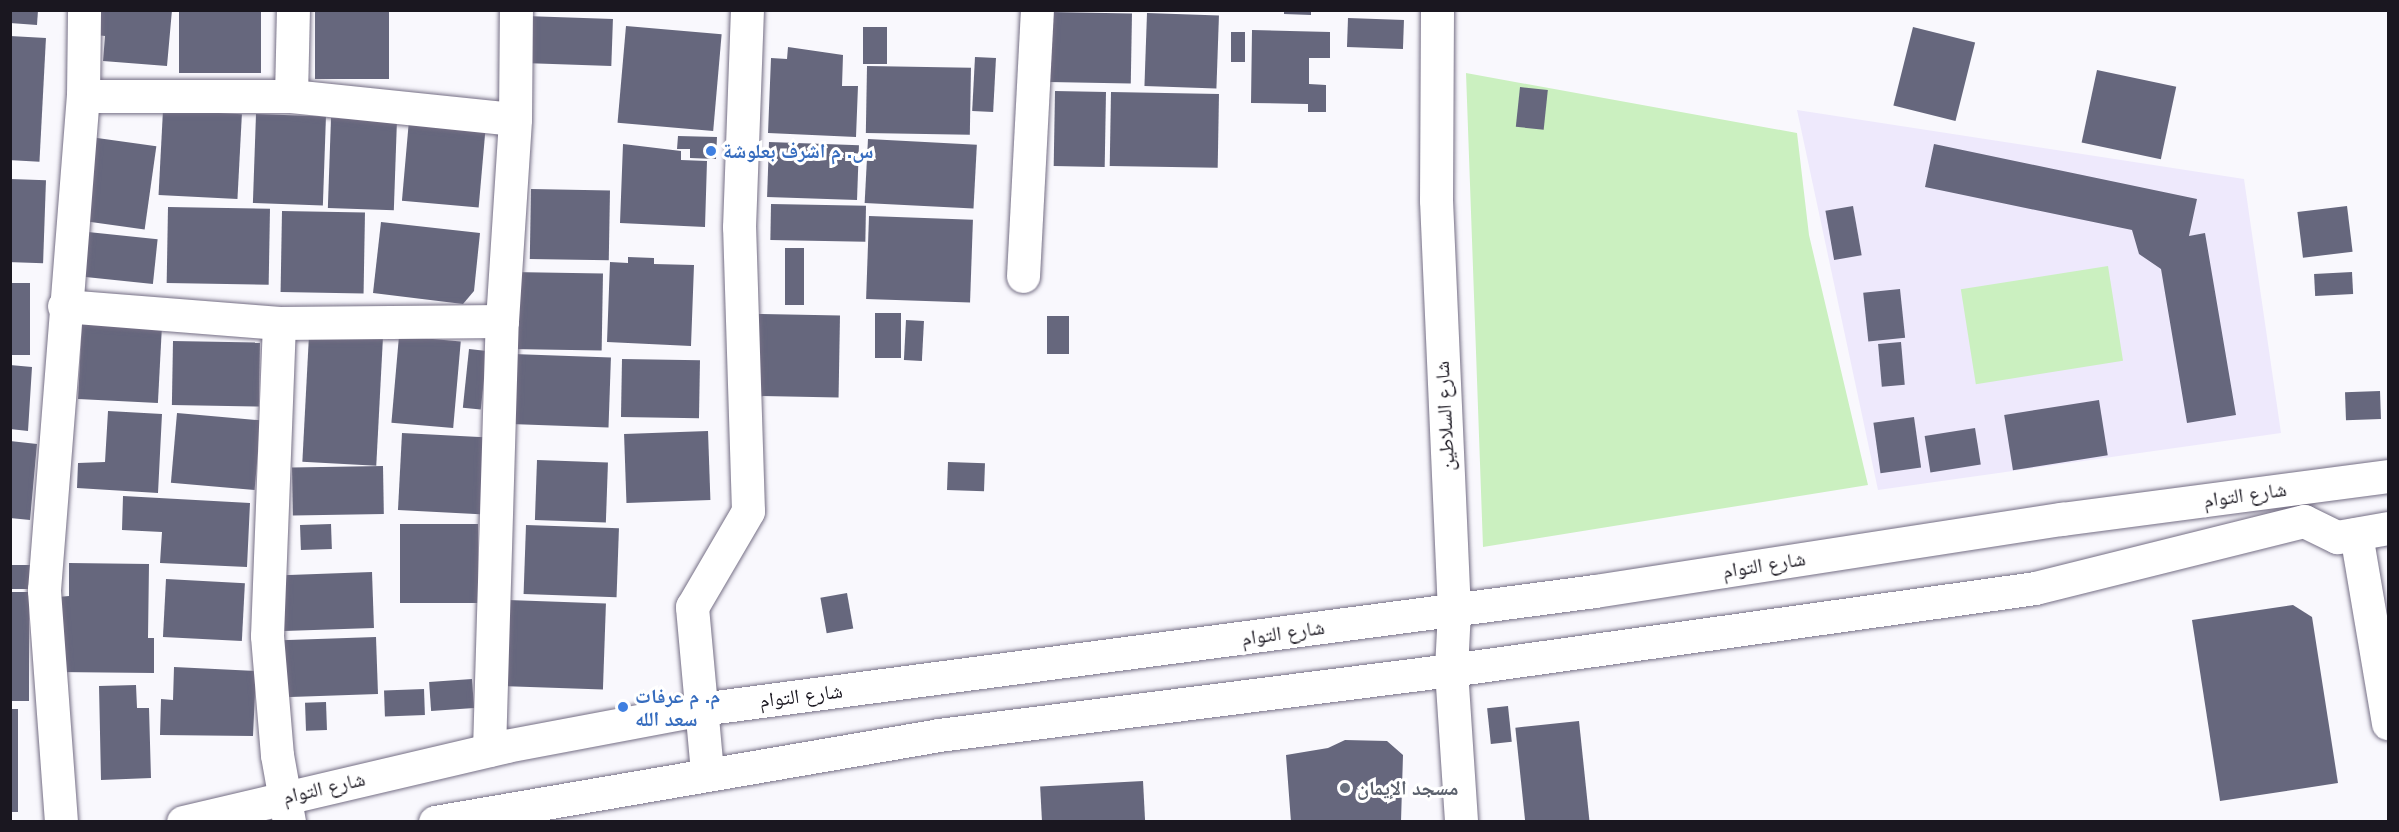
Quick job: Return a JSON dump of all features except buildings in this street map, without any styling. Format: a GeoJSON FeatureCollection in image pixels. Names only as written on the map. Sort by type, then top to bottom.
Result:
{"type":"FeatureCollection","features":[{"type":"Feature","properties":{"kind":"street"},"geometry":{"type":"LineString","coordinates":[[61,822],[44,590],[64,306],[83,96],[84,10]]}},
{"type":"Feature","properties":{"kind":"street"},"geometry":{"type":"LineString","coordinates":[[291,96],[293,10]]}},
{"type":"Feature","properties":{"kind":"street"},"geometry":{"type":"LineString","coordinates":[[489,750],[502,321],[515,119],[516,10]]}},
{"type":"Feature","properties":{"kind":"street"},"geometry":{"type":"LineString","coordinates":[[707,772],[692,607],[748,511],[739,227],[747,10]]}},
{"type":"Feature","properties":{"kind":"street"},"geometry":{"type":"LineString","coordinates":[[1023,276],[1037,10]]}},
{"type":"Feature","properties":{"kind":"street","name":"شارع السلاطين"},"geometry":{"type":"LineString","coordinates":[[1437,10],[1436,200],[1454,610],[1450,670],[1461,822]]}},
{"type":"Feature","properties":{"kind":"street"},"geometry":{"type":"LineString","coordinates":[[83,96],[291,96],[515,119]]}},
{"type":"Feature","properties":{"kind":"street"},"geometry":{"type":"LineString","coordinates":[[64,306],[279,323],[502,321]]}},
{"type":"Feature","properties":{"kind":"street"},"geometry":{"type":"LineString","coordinates":[[279,323],[267,636],[287,809]]}},
{"type":"Feature","properties":{"kind":"street","name":"شارع التوام"},"geometry":{"type":"LineString","coordinates":[[183,822],[287,809],[489,750],[701,709],[1454,610],[2062,519],[2388,476]]}},
{"type":"Feature","properties":{"kind":"street","name":"شارع التوام"},"geometry":{"type":"LineString","coordinates":[[435,822],[707,772],[939,735],[1450,670],[2035,588],[2304,521],[2337,537],[2388,528]]}},
{"type":"Feature","properties":{"kind":"street"},"geometry":{"type":"LineString","coordinates":[[2356,534],[2388,723]]}},
{"type":"Feature","properties":{"kind":"shaded area"},"geometry":{"type":"Polygon","coordinates":[[[1797,110],[2244,179],[2281,433],[1878,490],[1797,110]]]}},
{"type":"Feature","properties":{"kind":"green space"},"geometry":{"type":"Polygon","coordinates":[[[1466,73],[1797,133],[1809,235],[1868,485],[1483,547],[1466,73]]]}},
{"type":"Feature","properties":{"kind":"green space"},"geometry":{"type":"Polygon","coordinates":[[[2108,266],[2123,361],[1976,384],[1961,289],[2108,266]]]}},
{"type":"Feature","properties":{"kind":"place","name":"س. م اشرف بعلوشة"},"geometry":{"type":"Point","coordinates":[711,151]}},
{"type":"Feature","properties":{"kind":"place","name":"م. م عرفات سعد الله"},"geometry":{"type":"Point","coordinates":[623,707]}},
{"type":"Feature","properties":{"kind":"place","name":"مسجد الإيمان"},"geometry":{"type":"Point","coordinates":[1345,788]}}]}
